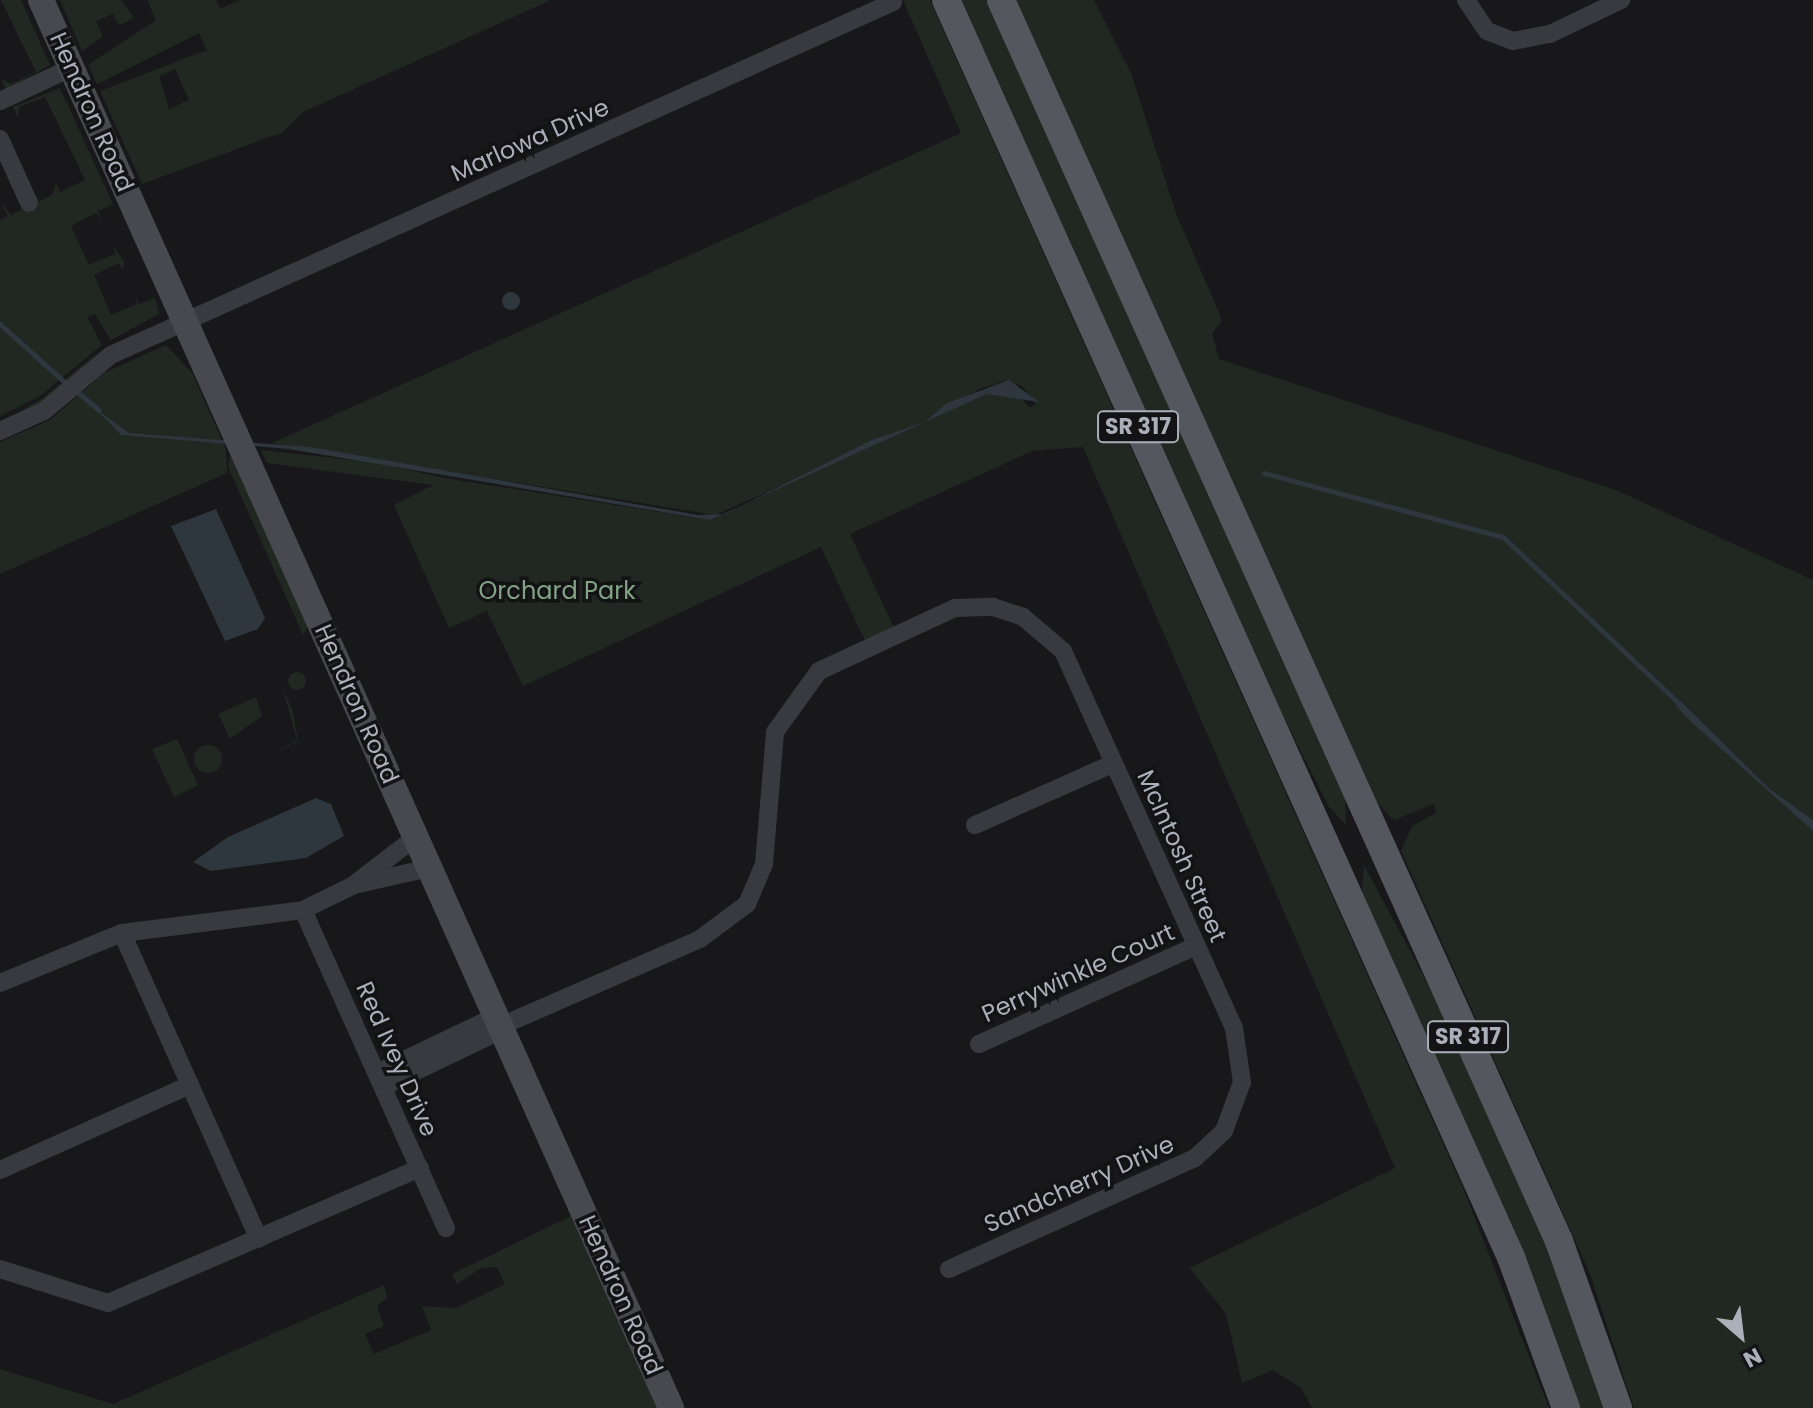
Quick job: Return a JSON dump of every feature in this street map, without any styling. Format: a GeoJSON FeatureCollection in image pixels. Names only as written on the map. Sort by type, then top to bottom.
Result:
{"type":"FeatureCollection","features":[{"type":"Feature","properties":{"kind":"main road","name":"SR 317"},"geometry":{"type":"LineString","coordinates":[[946,0],[1492,1214],[1566,1408]]}},
{"type":"Feature","properties":{"kind":"main road","name":"SR 317"},"geometry":{"type":"LineString","coordinates":[[1001,0],[1553,1227],[1618,1408]]}},
{"type":"Feature","properties":{"kind":"street","name":"Hendron Road"},"geometry":{"type":"LineString","coordinates":[[41,0],[671,1408]]}},
{"type":"Feature","properties":{"kind":"street"},"geometry":{"type":"LineString","coordinates":[[1466,0],[1487,31],[1513,41],[1550,34],[1621,0]]}},
{"type":"Feature","properties":{"kind":"street","name":"Marlowa Drive"},"geometry":{"type":"LineString","coordinates":[[0,431],[64,395],[111,355],[893,2]]}},
{"type":"Feature","properties":{"kind":"street"},"geometry":{"type":"LineString","coordinates":[[0,101],[71,68]]}},
{"type":"Feature","properties":{"kind":"street"},"geometry":{"type":"LineString","coordinates":[[0,139],[29,203]]}},
{"type":"Feature","properties":{"kind":"street","name":"McIntosh Street"},"geometry":{"type":"LineString","coordinates":[[500,1024],[700,939],[747,904],[764,864],[775,732],[819,671],[955,608],[993,607],[1023,617],[1063,651],[1196,946],[1240,1051],[1240,1097],[1223,1133]]}},
{"type":"Feature","properties":{"kind":"street"},"geometry":{"type":"LineString","coordinates":[[975,825],[1114,763]]}},
{"type":"Feature","properties":{"kind":"street"},"geometry":{"type":"LineString","coordinates":[[0,983],[122,933],[303,910],[354,885],[416,837]]}},
{"type":"Feature","properties":{"kind":"street"},"geometry":{"type":"LineString","coordinates":[[354,885],[429,868]]}},
{"type":"Feature","properties":{"kind":"street","name":"Red Ivey Drive"},"geometry":{"type":"LineString","coordinates":[[303,910],[446,1228]]}},
{"type":"Feature","properties":{"kind":"street"},"geometry":{"type":"LineString","coordinates":[[122,933],[259,1239]]}},
{"type":"Feature","properties":{"kind":"street","name":"Perrywinkle Court"},"geometry":{"type":"LineString","coordinates":[[979,1044],[1196,946]]}},
{"type":"Feature","properties":{"kind":"street"},"geometry":{"type":"LineString","coordinates":[[380,1080],[500,1024]]}},
{"type":"Feature","properties":{"kind":"street"},"geometry":{"type":"LineString","coordinates":[[0,1170],[190,1085]]}},
{"type":"Feature","properties":{"kind":"street","name":"Sandcherry Drive"},"geometry":{"type":"LineString","coordinates":[[949,1269],[1195,1158],[1223,1133]]}},
{"type":"Feature","properties":{"kind":"street"},"geometry":{"type":"LineString","coordinates":[[0,1269],[108,1303],[420,1168]]}},
{"type":"Feature","properties":{"kind":"green space"},"geometry":{"type":"Polygon","coordinates":[[[1,0],[21,0],[50,65],[6,89],[1,79],[11,84],[36,72],[1,0]]]}},
{"type":"Feature","properties":{"kind":"green space"},"geometry":{"type":"Polygon","coordinates":[[[60,0],[122,0],[134,18],[119,25],[113,14],[96,21],[103,36],[82,51],[60,0]]]}},
{"type":"Feature","properties":{"kind":"green space"},"geometry":{"type":"Polygon","coordinates":[[[147,0],[216,0],[220,9],[240,0],[551,0],[303,112],[283,132],[142,184],[100,91],[207,50],[199,33],[97,84],[88,65],[156,20],[147,0]],[[175,69],[159,76],[169,109],[189,100],[175,69]]]}},
{"type":"Feature","properties":{"kind":"green space","name":"Orchard Park"},"geometry":{"type":"Polygon","coordinates":[[[903,0],[930,0],[1463,1188],[1549,1408],[1312,1408],[1301,1388],[1273,1370],[1242,1383],[1226,1314],[1190,1268],[1395,1168],[1083,447],[1032,451],[850,534],[896,632],[867,645],[821,547],[523,686],[487,611],[449,628],[394,505],[433,485],[267,463],[261,450],[379,463],[444,478],[710,520],[987,394],[1016,393],[1030,408],[1036,404],[1022,386],[1004,381],[979,389],[925,422],[715,515],[272,443],[961,133],[903,0]]]}},
{"type":"Feature","properties":{"kind":"green space"},"geometry":{"type":"Polygon","coordinates":[[[957,0],[989,0],[1345,795],[1346,825],[1329,807],[1253,656],[957,0]]]}},
{"type":"Feature","properties":{"kind":"green space"},"geometry":{"type":"Polygon","coordinates":[[[1016,0],[1094,0],[1131,73],[1177,216],[1222,321],[1212,333],[1219,359],[1616,490],[1813,580],[1813,820],[1770,789],[1681,700],[1676,705],[1813,831],[1813,1408],[1634,1408],[1590,1274],[1401,851],[1412,826],[1436,813],[1434,804],[1394,820],[1378,804],[1016,0]]]}},
{"type":"Feature","properties":{"kind":"green space"},"geometry":{"type":"Polygon","coordinates":[[[60,88],[113,204],[98,211],[102,220],[96,213],[71,226],[89,265],[115,254],[113,246],[124,261],[123,271],[119,263],[94,275],[111,315],[137,304],[135,296],[139,304],[155,298],[159,314],[111,340],[95,314],[87,317],[102,345],[40,396],[0,416],[0,220],[8,216],[1,202],[11,215],[52,195],[56,184],[60,192],[85,180],[45,97],[19,107],[18,118],[13,107],[60,88]]]}},
{"type":"Feature","properties":{"kind":"green space"},"geometry":{"type":"Polygon","coordinates":[[[166,345],[192,373],[226,449],[227,473],[0,574],[0,442],[50,420],[104,373],[166,345]]]}},
{"type":"Feature","properties":{"kind":"green space"},"geometry":{"type":"Polygon","coordinates":[[[104,347],[44,402],[0,423],[43,398],[104,347]]]}},
{"type":"Feature","properties":{"kind":"green space"},"geometry":{"type":"Polygon","coordinates":[[[230,454],[308,626],[303,635],[228,467],[230,454]]]}},
{"type":"Feature","properties":{"kind":"green space"},"geometry":{"type":"Polygon","coordinates":[[[293,672],[301,672],[306,681],[304,688],[293,690],[288,685],[288,677],[293,672]]]}},
{"type":"Feature","properties":{"kind":"green space"},"geometry":{"type":"Polygon","coordinates":[[[282,686],[293,712],[298,741],[264,758],[297,740],[282,686]]]}},
{"type":"Feature","properties":{"kind":"green space"},"geometry":{"type":"Polygon","coordinates":[[[256,697],[262,716],[230,739],[218,714],[256,697]]]}},
{"type":"Feature","properties":{"kind":"green space"},"geometry":{"type":"Polygon","coordinates":[[[177,739],[198,785],[174,797],[152,749],[177,739]]]}},
{"type":"Feature","properties":{"kind":"green space"},"geometry":{"type":"Polygon","coordinates":[[[208,745],[218,749],[222,759],[218,769],[208,773],[198,769],[194,759],[198,749],[208,745]]]}},
{"type":"Feature","properties":{"kind":"green space"},"geometry":{"type":"Polygon","coordinates":[[[1364,865],[1460,1044],[1547,1240],[1608,1408],[1577,1408],[1362,893],[1364,865]]]}},
{"type":"Feature","properties":{"kind":"green space"},"geometry":{"type":"Polygon","coordinates":[[[577,1213],[664,1408],[0,1408],[0,1369],[113,1404],[384,1285],[387,1298],[377,1306],[384,1326],[365,1334],[374,1354],[431,1330],[422,1306],[456,1308],[505,1284],[497,1267],[481,1268],[457,1284],[452,1274],[577,1213]]]}},
{"type":"Feature","properties":{"kind":"shaded area"},"geometry":{"type":"Polygon","coordinates":[[[507,292],[515,292],[520,301],[518,308],[507,310],[502,305],[502,297],[507,292]]]}},
{"type":"Feature","properties":{"kind":"shaded area"},"geometry":{"type":"Polygon","coordinates":[[[1009,380],[1039,402],[987,394],[742,505],[872,440],[925,422],[947,403],[1009,380]]]}},
{"type":"Feature","properties":{"kind":"shaded area"},"geometry":{"type":"Polygon","coordinates":[[[96,409],[129,433],[310,447],[698,515],[723,514],[710,520],[289,449],[121,435],[96,409]]]}},
{"type":"Feature","properties":{"kind":"shaded area"},"geometry":{"type":"Polygon","coordinates":[[[216,509],[265,618],[258,629],[225,641],[171,526],[216,509]]]}},
{"type":"Feature","properties":{"kind":"shaded area"},"geometry":{"type":"Polygon","coordinates":[[[1680,700],[1770,789],[1813,820],[1813,831],[1689,720],[1676,706],[1680,700]]]}},
{"type":"Feature","properties":{"kind":"shaded area"},"geometry":{"type":"Polygon","coordinates":[[[316,798],[331,804],[344,836],[306,858],[211,871],[193,862],[228,837],[316,798]]]}},
{"type":"Feature","properties":{"kind":"waterway"},"geometry":{"type":"LineString","coordinates":[[0,324],[68,385]]}},
{"type":"Feature","properties":{"kind":"waterway"},"geometry":{"type":"LineString","coordinates":[[76,391],[99,410]]}},
{"type":"Feature","properties":{"kind":"waterway"},"geometry":{"type":"LineString","coordinates":[[1264,473],[1503,537],[1682,706]]}}]}
